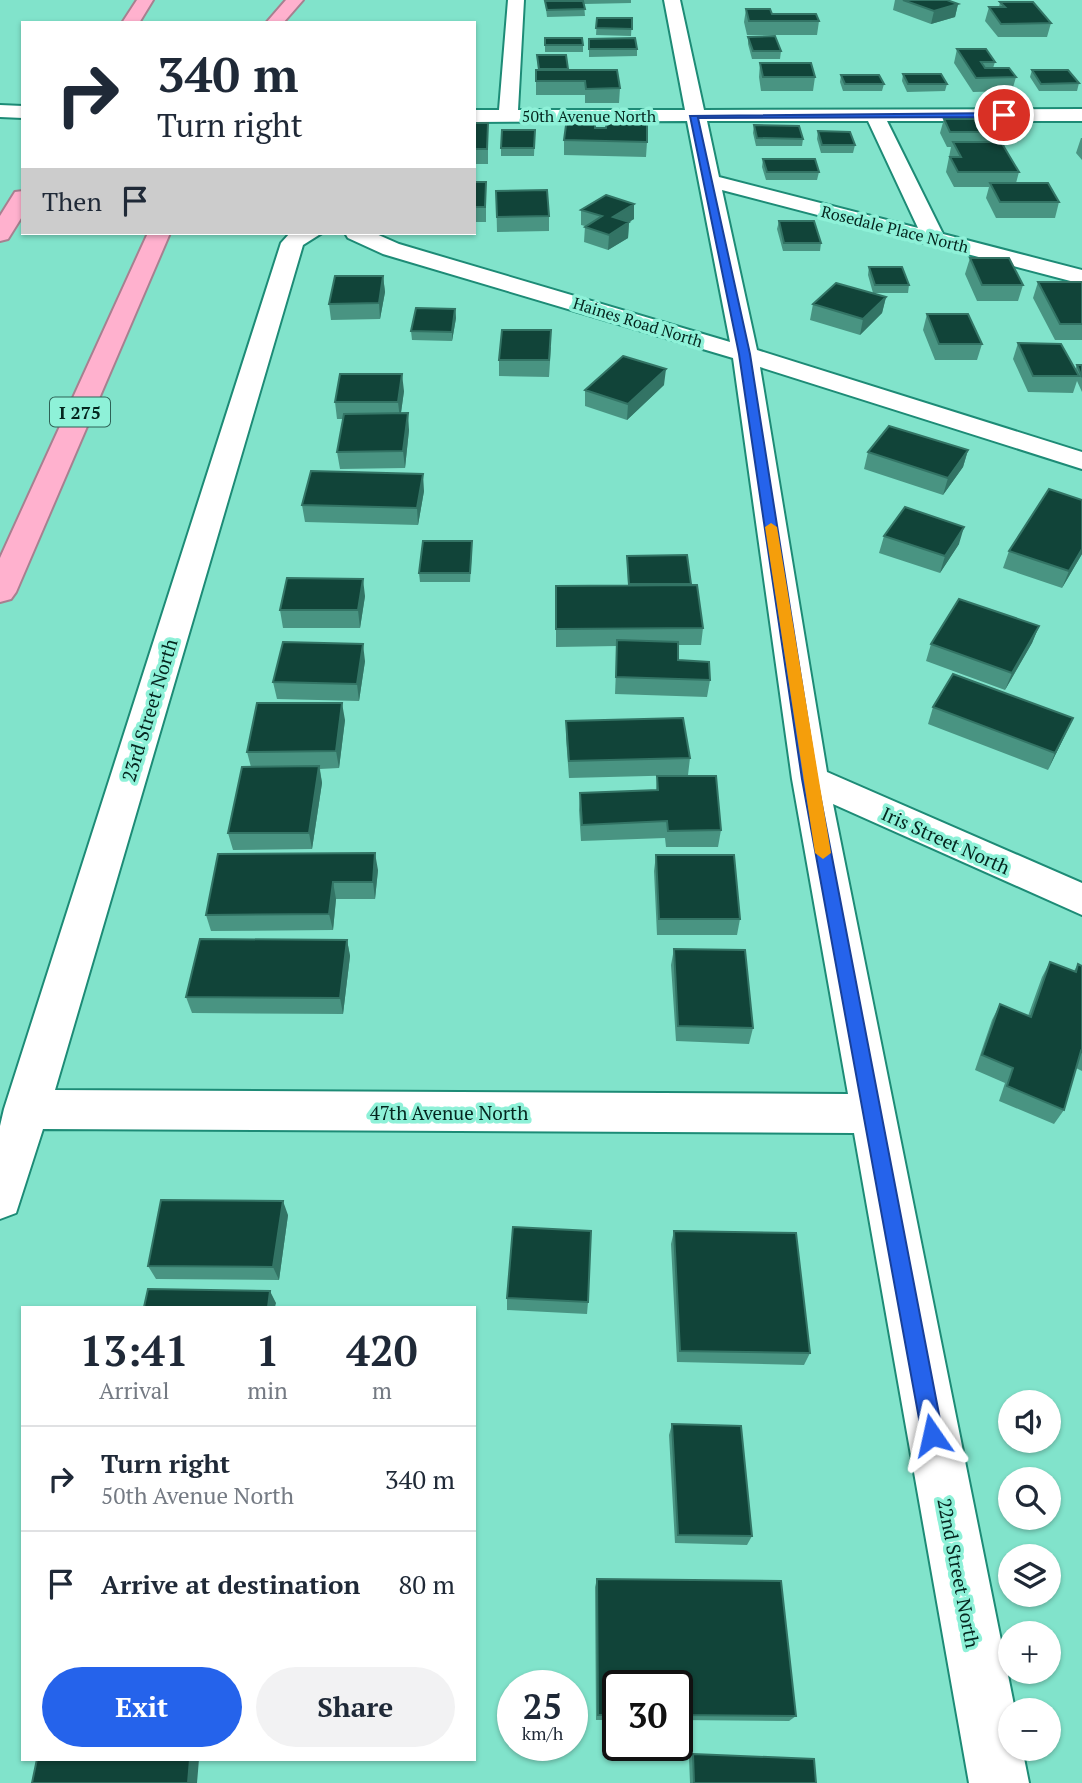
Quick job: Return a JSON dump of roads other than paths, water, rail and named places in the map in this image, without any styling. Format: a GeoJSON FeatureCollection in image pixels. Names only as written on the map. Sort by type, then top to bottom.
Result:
{"type":"FeatureCollection","features":[{"type":"Feature","properties":{"kind":"highway"},"geometry":{"type":"LineString","coordinates":[[131,21],[145,0]]}},
{"type":"Feature","properties":{"kind":"highway"},"geometry":{"type":"LineString","coordinates":[[276,21],[295,0]]}},
{"type":"Feature","properties":{"kind":"highway"},"geometry":{"type":"LineString","coordinates":[[0,234],[21,200]]}},
{"type":"Feature","properties":{"kind":"highway","name":"I 275"},"geometry":{"type":"LineString","coordinates":[[0,592],[158,235]]}},
{"type":"Feature","properties":{"kind":"street"},"geometry":{"type":"LineString","coordinates":[[509,116],[516,0]]}},
{"type":"Feature","properties":{"kind":"street","name":"22nd Street North"},"geometry":{"type":"LineString","coordinates":[[672,0],[745,354],[810,779],[999,1783]]}},
{"type":"Feature","properties":{"kind":"street"},"geometry":{"type":"LineString","coordinates":[[0,111],[21,112]]}},
{"type":"Feature","properties":{"kind":"street","name":"50th Avenue North"},"geometry":{"type":"LineString","coordinates":[[476,116],[1082,115]]}},
{"type":"Feature","properties":{"kind":"street"},"geometry":{"type":"LineString","coordinates":[[875,116],[934,239]]}},
{"type":"Feature","properties":{"kind":"street","name":"Rosedale Place North"},"geometry":{"type":"LineString","coordinates":[[708,180],[1082,277]]}},
{"type":"Feature","properties":{"kind":"street","name":"23rd Street North"},"geometry":{"type":"LineString","coordinates":[[0,1198],[292,243],[304,235]]}},
{"type":"Feature","properties":{"kind":"street","name":"Haines Road North"},"geometry":{"type":"LineString","coordinates":[[360,235],[391,249],[745,354],[1082,461]]}},
{"type":"Feature","properties":{"kind":"street","name":"Iris Street North"},"geometry":{"type":"LineString","coordinates":[[810,779],[1082,900]]}},
{"type":"Feature","properties":{"kind":"street","name":"47th Avenue North"},"geometry":{"type":"LineString","coordinates":[[26,1109],[871,1114]]}}]}
